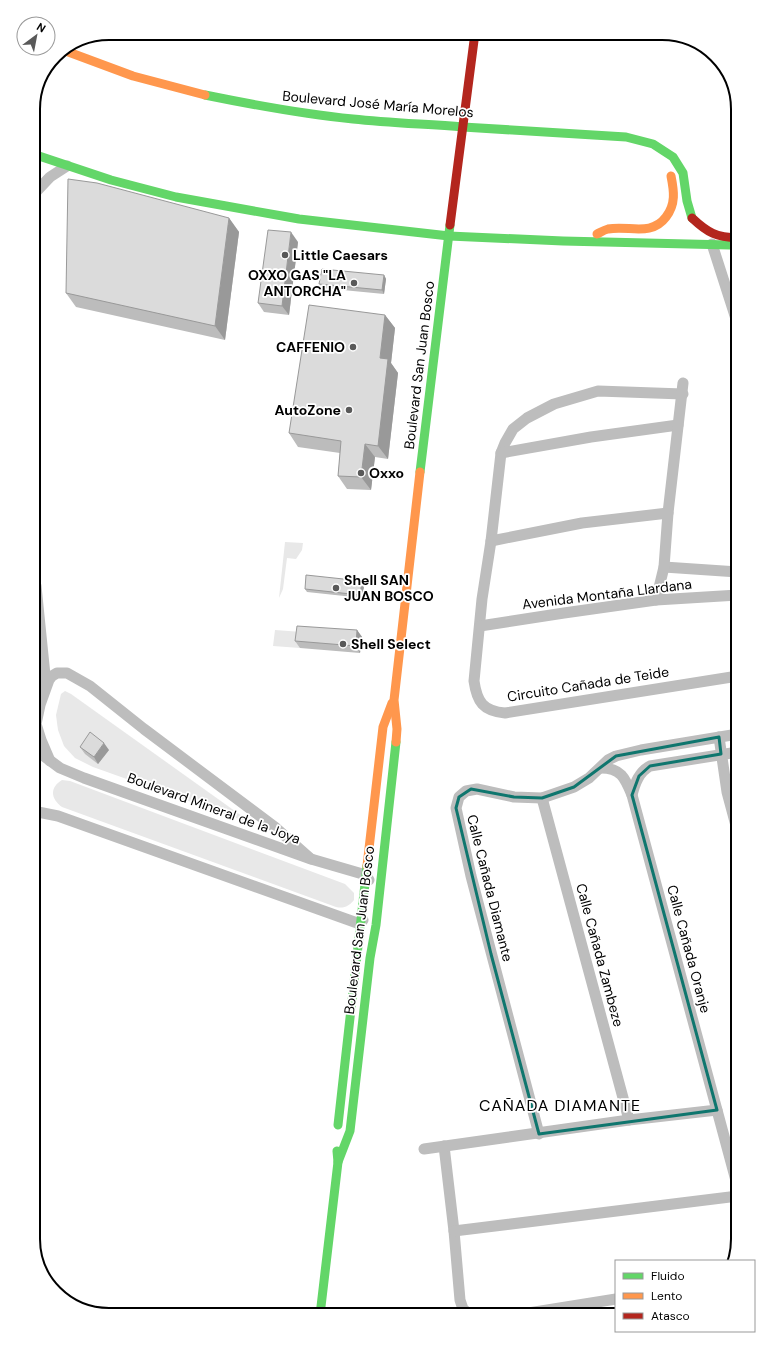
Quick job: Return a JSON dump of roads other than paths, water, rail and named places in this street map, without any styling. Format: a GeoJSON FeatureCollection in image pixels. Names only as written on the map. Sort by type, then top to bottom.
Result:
{"type":"FeatureCollection","features":[{"type":"Feature","properties":{"kind":"main road","name":"Boulevard San Juan Bosco"},"geometry":{"type":"LineString","coordinates":[[338,1162],[350,1131],[370,958],[376,925],[397,729],[394,700],[415,514],[474,40]]}},
{"type":"Feature","properties":{"kind":"main road","name":"Boulevard José María Morelos"},"geometry":{"type":"LineString","coordinates":[[70,53],[89,61],[160,84],[219,99],[285,111],[353,119],[626,137],[653,144],[673,157],[683,173],[687,201],[692,218],[707,231],[723,237],[731,238]]}},
{"type":"Feature","properties":{"kind":"main road","name":"Boulevard José María Morelos"},"geometry":{"type":"LineString","coordinates":[[578,241],[609,229],[651,229],[662,223],[674,205],[675,196],[670,168],[664,159],[651,148],[626,137]]}},
{"type":"Feature","properties":{"kind":"main road","name":"Boulevard José María Morelos"},"geometry":{"type":"LineString","coordinates":[[40,156],[111,180],[184,199],[298,219],[355,224],[449,236],[731,245]]}},
{"type":"Feature","properties":{"kind":"main road","name":"Boulevard San Juan Bosco"},"geometry":{"type":"LineString","coordinates":[[321,1308],[338,1162],[336,1140],[383,727],[394,700]]}},
{"type":"Feature","properties":{"kind":"street"},"geometry":{"type":"LineString","coordinates":[[40,188],[50,177],[67,166]]}},
{"type":"Feature","properties":{"kind":"street"},"geometry":{"type":"LineString","coordinates":[[712,244],[731,303]]}},
{"type":"Feature","properties":{"kind":"street","name":"Circuito Cañada de Teide"},"geometry":{"type":"LineString","coordinates":[[656,600],[664,567],[668,513],[683,389],[598,391],[554,404],[527,418],[513,429],[505,443],[502,453],[482,599],[474,681],[476,693],[481,703],[489,710],[505,713],[731,677]]}},
{"type":"Feature","properties":{"kind":"street"},"geometry":{"type":"LineString","coordinates":[[502,453],[591,437],[678,425]]}},
{"type":"Feature","properties":{"kind":"street"},"geometry":{"type":"LineString","coordinates":[[491,542],[582,523],[668,513]]}},
{"type":"Feature","properties":{"kind":"street"},"geometry":{"type":"LineString","coordinates":[[664,567],[731,572]]}},
{"type":"Feature","properties":{"kind":"street","name":"Avenida Montaña Llardana"},"geometry":{"type":"LineString","coordinates":[[480,626],[656,600],[731,595]]}},
{"type":"Feature","properties":{"kind":"street"},"geometry":{"type":"LineString","coordinates":[[40,626],[46,686]]}},
{"type":"Feature","properties":{"kind":"street"},"geometry":{"type":"LineString","coordinates":[[40,709],[46,686],[52,676],[57,673],[67,673],[76,677],[90,686],[276,828],[311,859]]}},
{"type":"Feature","properties":{"kind":"street","name":"Calle Cañada Diamante"},"geometry":{"type":"LineString","coordinates":[[540,1134],[471,876],[456,808],[459,797],[466,791],[478,789],[522,798],[542,798],[574,787],[589,778],[608,760],[616,756],[731,735]]}},
{"type":"Feature","properties":{"kind":"street"},"geometry":{"type":"LineString","coordinates":[[40,737],[50,760]]}},
{"type":"Feature","properties":{"kind":"street"},"geometry":{"type":"LineString","coordinates":[[719,737],[731,804]]}},
{"type":"Feature","properties":{"kind":"street","name":"Boulevard Mineral de la Joya"},"geometry":{"type":"LineString","coordinates":[[40,753],[60,768],[84,778],[311,859],[366,875]]}},
{"type":"Feature","properties":{"kind":"street"},"geometry":{"type":"LineString","coordinates":[[632,794],[639,776],[644,769],[660,764],[731,753]]}},
{"type":"Feature","properties":{"kind":"street","name":"Calle Cañada Oranje"},"geometry":{"type":"LineString","coordinates":[[601,768],[609,768],[621,774],[632,794],[731,1162]]}},
{"type":"Feature","properties":{"kind":"street","name":"Calle Cañada Zambeze"},"geometry":{"type":"LineString","coordinates":[[542,798],[629,1120]]}},
{"type":"Feature","properties":{"kind":"street"},"geometry":{"type":"LineString","coordinates":[[40,813],[58,816],[360,924],[367,914],[380,878]]}},
{"type":"Feature","properties":{"kind":"street"},"geometry":{"type":"LineString","coordinates":[[366,875],[372,886],[376,925]]}},
{"type":"Feature","properties":{"kind":"street"},"geometry":{"type":"LineString","coordinates":[[424,1149],[540,1134],[629,1120],[717,1110]]}},
{"type":"Feature","properties":{"kind":"street"},"geometry":{"type":"LineString","coordinates":[[444,1146],[460,1300],[463,1308]]}},
{"type":"Feature","properties":{"kind":"street"},"geometry":{"type":"LineString","coordinates":[[454,1231],[731,1197]]}},
{"type":"Feature","properties":{"kind":"street"},"geometry":{"type":"LineString","coordinates":[[560,1308],[615,1299]]}},
{"type":"Feature","properties":{"kind":"place","name":"Little Caesars"},"geometry":{"type":"Point","coordinates":[285,255]}},
{"type":"Feature","properties":{"kind":"place","name":"OXXO GAS \"LA ANTORCHA\""},"geometry":{"type":"Point","coordinates":[354,283]}},
{"type":"Feature","properties":{"kind":"place","name":"CAFFENIO"},"geometry":{"type":"Point","coordinates":[353,347]}},
{"type":"Feature","properties":{"kind":"place","name":"AutoZone"},"geometry":{"type":"Point","coordinates":[349,410]}},
{"type":"Feature","properties":{"kind":"place","name":"Oxxo"},"geometry":{"type":"Point","coordinates":[361,473]}},
{"type":"Feature","properties":{"kind":"place","name":"Shell SAN JUAN BOSCO"},"geometry":{"type":"Point","coordinates":[336,588]}},
{"type":"Feature","properties":{"kind":"place","name":"Shell Select"},"geometry":{"type":"Point","coordinates":[343,644]}},
{"type":"Feature","properties":{"kind":"district","name":"CAÑADA DIAMANTE"},"geometry":{"type":"Point","coordinates":[560,1105]}}]}
